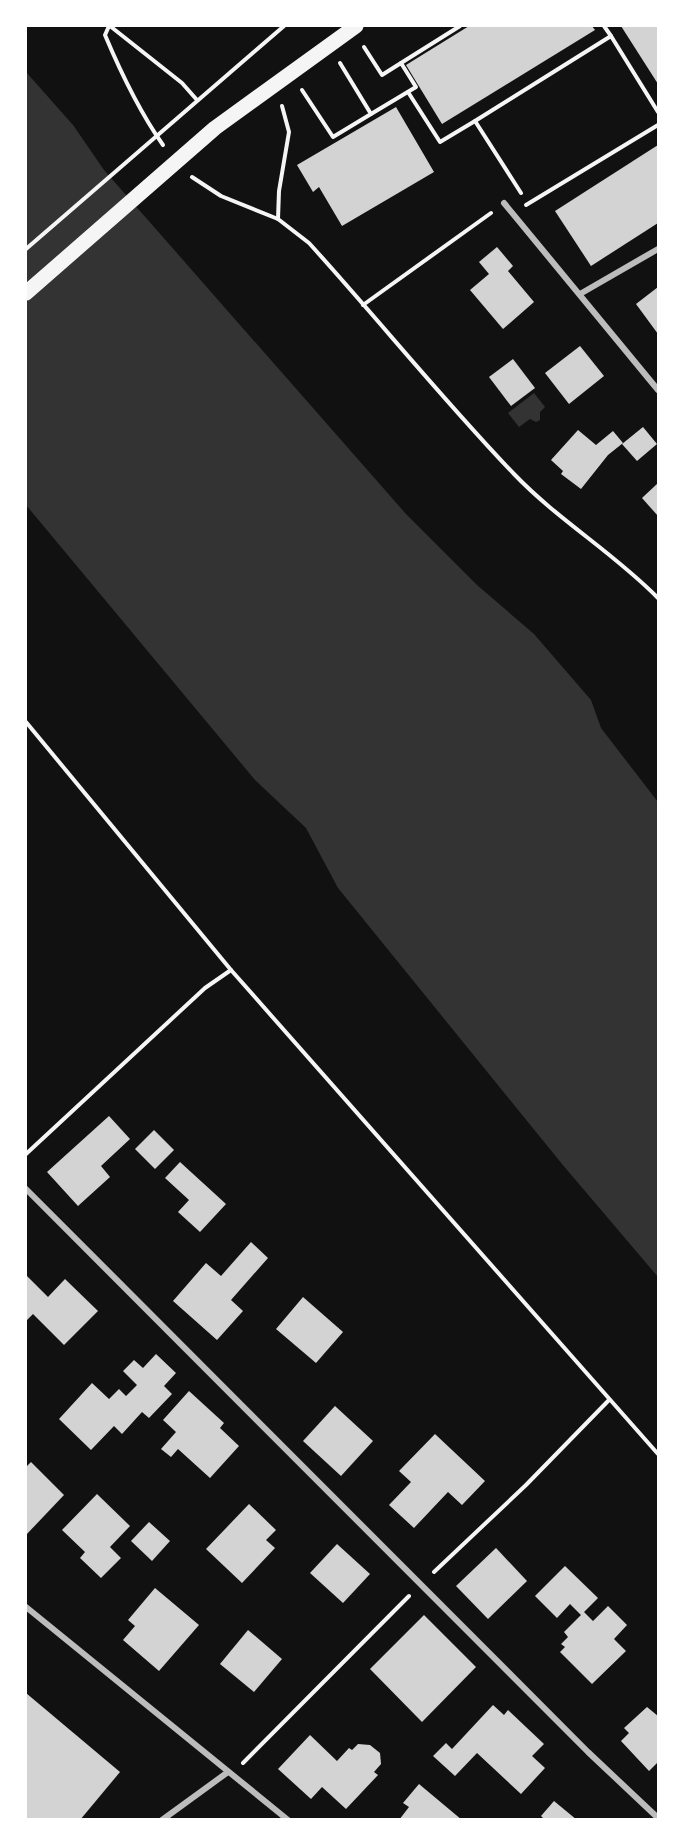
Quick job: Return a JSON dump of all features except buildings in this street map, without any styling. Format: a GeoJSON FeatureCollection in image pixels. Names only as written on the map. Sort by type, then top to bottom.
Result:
{"type":"FeatureCollection","features":[{"type":"Feature","properties":{"kind":"main road"},"geometry":{"type":"LineString","coordinates":[[26,293],[192,147],[276,82],[354,27]]}},
{"type":"Feature","properties":{"kind":"street"},"geometry":{"type":"LineString","coordinates":[[504,203],[658,390]]}},
{"type":"Feature","properties":{"kind":"street"},"geometry":{"type":"LineString","coordinates":[[580,294],[658,249]]}},
{"type":"Feature","properties":{"kind":"street"},"geometry":{"type":"LineString","coordinates":[[26,1189],[588,1752],[658,1818]]}},
{"type":"Feature","properties":{"kind":"street"},"geometry":{"type":"LineString","coordinates":[[26,1607],[288,1820]]}},
{"type":"Feature","properties":{"kind":"street"},"geometry":{"type":"LineString","coordinates":[[162,1820],[228,1772]]}},
{"type":"Feature","properties":{"kind":"path"},"geometry":{"type":"LineString","coordinates":[[132,94],[105,35],[108,26],[182,83],[196,100]]}},
{"type":"Feature","properties":{"kind":"path"},"geometry":{"type":"LineString","coordinates":[[26,249],[284,26]]}},
{"type":"Feature","properties":{"kind":"path"},"geometry":{"type":"LineString","coordinates":[[354,27],[382,75],[460,26]]}},
{"type":"Feature","properties":{"kind":"path"},"geometry":{"type":"LineString","coordinates":[[604,26],[658,112]]}},
{"type":"Feature","properties":{"kind":"path"},"geometry":{"type":"LineString","coordinates":[[408,92],[440,142],[611,36]]}},
{"type":"Feature","properties":{"kind":"path"},"geometry":{"type":"LineString","coordinates":[[329,45],[371,114]]}},
{"type":"Feature","properties":{"kind":"path"},"geometry":{"type":"LineString","coordinates":[[290,72],[333,137],[416,87],[401,63]]}},
{"type":"Feature","properties":{"kind":"path"},"geometry":{"type":"LineString","coordinates":[[276,82],[289,132],[279,191],[278,219]]}},
{"type":"Feature","properties":{"kind":"path"},"geometry":{"type":"LineString","coordinates":[[475,121],[528,203]]}},
{"type":"Feature","properties":{"kind":"path"},"geometry":{"type":"LineString","coordinates":[[512,213],[658,125]]}},
{"type":"Feature","properties":{"kind":"path"},"geometry":{"type":"LineString","coordinates":[[221,196],[278,219],[309,243],[515,475],[569,523],[631,570],[658,598]]}},
{"type":"Feature","properties":{"kind":"path"},"geometry":{"type":"LineString","coordinates":[[363,305],[504,203]]}},
{"type":"Feature","properties":{"kind":"path"},"geometry":{"type":"LineString","coordinates":[[26,722],[231,970],[658,1454]]}},
{"type":"Feature","properties":{"kind":"path"},"geometry":{"type":"LineString","coordinates":[[26,1154],[205,988],[231,970]]}},
{"type":"Feature","properties":{"kind":"path"},"geometry":{"type":"LineString","coordinates":[[228,1772],[249,1760],[421,1584],[526,1485],[609,1400]]}},
{"type":"Feature","properties":{"kind":"shaded area"},"geometry":{"type":"Polygon","coordinates":[[[26,72],[73,125],[104,170],[406,514],[477,585],[534,634],[591,700],[601,728],[658,802],[658,1277],[562,1164],[338,888],[306,828],[255,780],[26,505],[26,72]]]}},
{"type":"Feature","properties":{"kind":"shaded area"},"geometry":{"type":"Polygon","coordinates":[[[534,393],[545,407],[540,412],[540,420],[536,422],[530,419],[519,427],[508,413],[534,393]]]}}]}
